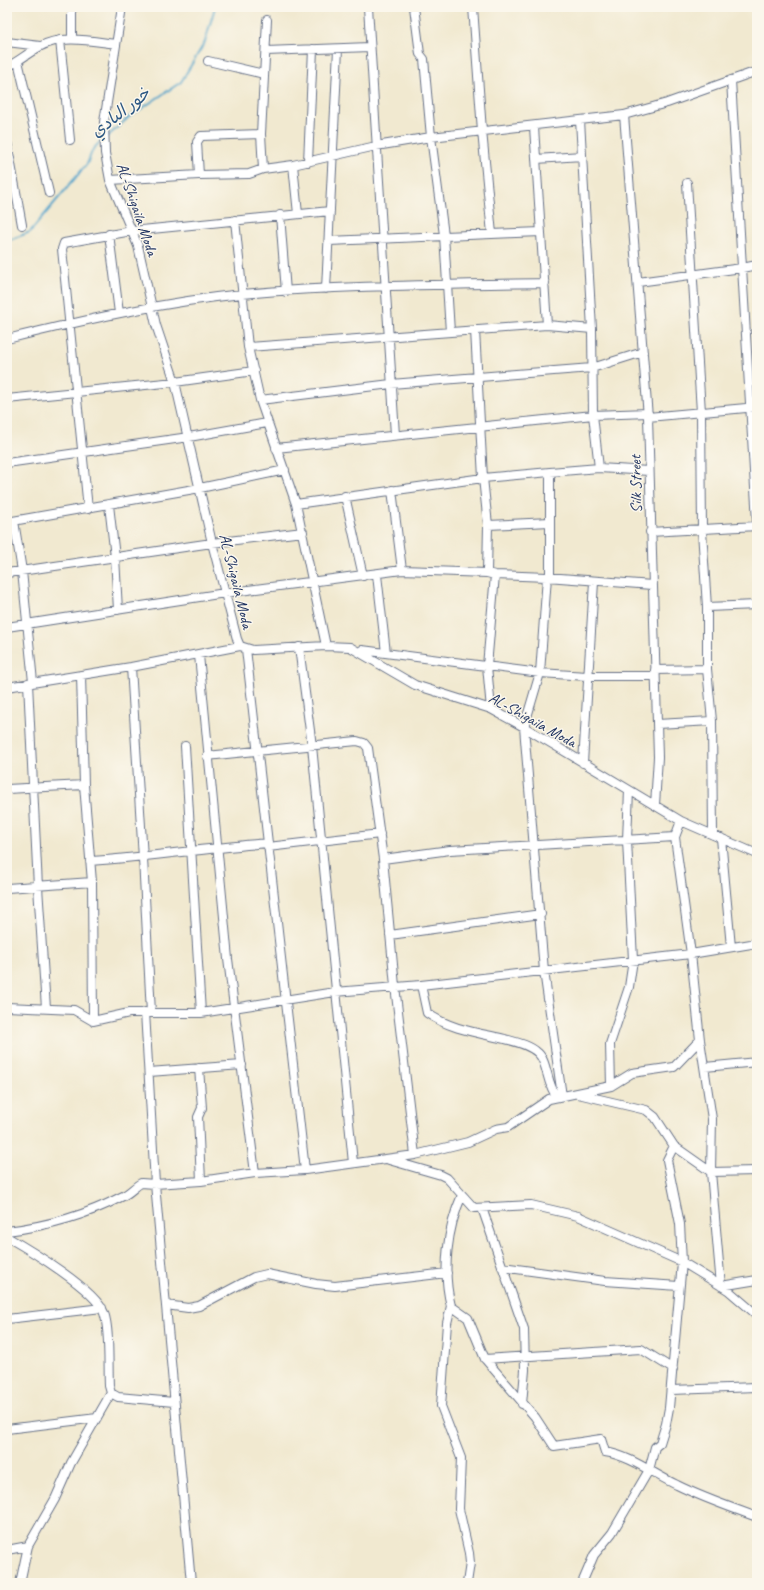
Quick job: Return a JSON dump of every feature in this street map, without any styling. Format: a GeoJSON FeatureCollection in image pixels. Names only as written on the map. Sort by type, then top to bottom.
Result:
{"type":"FeatureCollection","features":[{"type":"Feature","properties":{"kind":"street"},"geometry":{"type":"LineString","coordinates":[[72,7],[72,39]]}},
{"type":"Feature","properties":{"kind":"street","name":"AL-Shigaila Moda"},"geometry":{"type":"LineString","coordinates":[[122,7],[104,122],[106,153],[110,180],[138,246],[151,307],[175,382],[189,437],[212,543],[237,640],[243,648],[326,646],[350,647],[415,685],[491,709],[524,727],[681,821],[757,854]]}},
{"type":"Feature","properties":{"kind":"street"},"geometry":{"type":"LineString","coordinates":[[368,7],[395,436]]}},
{"type":"Feature","properties":{"kind":"street"},"geometry":{"type":"LineString","coordinates":[[414,7],[420,54],[424,59],[431,137],[444,235],[450,332]]}},
{"type":"Feature","properties":{"kind":"street"},"geometry":{"type":"LineString","coordinates":[[473,7],[482,131],[492,234]]}},
{"type":"Feature","properties":{"kind":"street"},"geometry":{"type":"LineString","coordinates":[[262,169],[261,134],[267,20]]}},
{"type":"Feature","properties":{"kind":"street"},"geometry":{"type":"LineString","coordinates":[[7,66],[18,62],[40,46],[60,40],[72,39],[116,44]]}},
{"type":"Feature","properties":{"kind":"street"},"geometry":{"type":"LineString","coordinates":[[60,40],[70,140]]}},
{"type":"Feature","properties":{"kind":"street"},"geometry":{"type":"LineString","coordinates":[[7,42],[40,46]]}},
{"type":"Feature","properties":{"kind":"street"},"geometry":{"type":"LineString","coordinates":[[266,51],[370,47]]}},
{"type":"Feature","properties":{"kind":"street"},"geometry":{"type":"LineString","coordinates":[[308,162],[313,49]]}},
{"type":"Feature","properties":{"kind":"street"},"geometry":{"type":"LineString","coordinates":[[326,289],[338,49]]}},
{"type":"Feature","properties":{"kind":"street"},"geometry":{"type":"LineString","coordinates":[[208,61],[264,74]]}},
{"type":"Feature","properties":{"kind":"street"},"geometry":{"type":"LineString","coordinates":[[18,62],[49,193]]}},
{"type":"Feature","properties":{"kind":"street"},"geometry":{"type":"LineString","coordinates":[[110,180],[249,174],[262,169],[293,165],[376,146],[431,137],[534,127],[580,120],[624,116],[667,103],[757,71]]}},
{"type":"Feature","properties":{"kind":"street"},"geometry":{"type":"LineString","coordinates":[[731,80],[742,268],[754,407],[757,522]]}},
{"type":"Feature","properties":{"kind":"street","name":"Silk Street"},"geometry":{"type":"LineString","coordinates":[[624,116],[648,415],[650,532],[658,772],[655,805]]}},
{"type":"Feature","properties":{"kind":"street"},"geometry":{"type":"LineString","coordinates":[[580,120],[592,329],[593,415],[600,468]]}},
{"type":"Feature","properties":{"kind":"street"},"geometry":{"type":"LineString","coordinates":[[534,127],[547,325]]}},
{"type":"Feature","properties":{"kind":"street"},"geometry":{"type":"LineString","coordinates":[[199,175],[197,142],[201,136],[261,134]]}},
{"type":"Feature","properties":{"kind":"street"},"geometry":{"type":"LineString","coordinates":[[7,142],[22,225]]}},
{"type":"Feature","properties":{"kind":"street"},"geometry":{"type":"LineString","coordinates":[[536,159],[582,156]]}},
{"type":"Feature","properties":{"kind":"street"},"geometry":{"type":"LineString","coordinates":[[293,165],[298,214]]}},
{"type":"Feature","properties":{"kind":"street"},"geometry":{"type":"LineString","coordinates":[[687,183],[701,412],[702,531],[707,607],[707,669],[712,721],[717,837],[730,947]]}},
{"type":"Feature","properties":{"kind":"street"},"geometry":{"type":"LineString","coordinates":[[88,509],[81,453],[77,391],[62,249],[64,243],[132,231],[330,211]]}},
{"type":"Feature","properties":{"kind":"street"},"geometry":{"type":"LineString","coordinates":[[280,215],[286,292]]}},
{"type":"Feature","properties":{"kind":"street"},"geometry":{"type":"LineString","coordinates":[[235,220],[241,294],[248,347],[260,400],[267,423],[296,504],[326,646]]}},
{"type":"Feature","properties":{"kind":"street"},"geometry":{"type":"LineString","coordinates":[[329,241],[541,232]]}},
{"type":"Feature","properties":{"kind":"street"},"geometry":{"type":"LineString","coordinates":[[109,234],[119,313]]}},
{"type":"Feature","properties":{"kind":"street"},"geometry":{"type":"LineString","coordinates":[[638,282],[742,268],[757,264]]}},
{"type":"Feature","properties":{"kind":"street"},"geometry":{"type":"LineString","coordinates":[[7,339],[70,323],[119,313],[241,294],[326,289],[545,283]]}},
{"type":"Feature","properties":{"kind":"street"},"geometry":{"type":"LineString","coordinates":[[248,347],[547,325],[592,329]]}},
{"type":"Feature","properties":{"kind":"street"},"geometry":{"type":"LineString","coordinates":[[475,330],[483,478],[491,574],[487,666],[491,709]]}},
{"type":"Feature","properties":{"kind":"street"},"geometry":{"type":"LineString","coordinates":[[260,400],[391,384],[592,368],[643,352]]}},
{"type":"Feature","properties":{"kind":"street"},"geometry":{"type":"LineString","coordinates":[[7,399],[175,382],[254,371]]}},
{"type":"Feature","properties":{"kind":"street"},"geometry":{"type":"LineString","coordinates":[[276,448],[481,428],[593,415],[648,415],[754,407]]}},
{"type":"Feature","properties":{"kind":"street"},"geometry":{"type":"LineString","coordinates":[[7,463],[189,437],[267,423]]}},
{"type":"Feature","properties":{"kind":"street"},"geometry":{"type":"LineString","coordinates":[[296,504],[483,478],[600,468],[649,471]]}},
{"type":"Feature","properties":{"kind":"street"},"geometry":{"type":"LineString","coordinates":[[46,1008],[33,788],[31,682],[27,624],[22,571],[10,522],[200,488],[285,470]]}},
{"type":"Feature","properties":{"kind":"street"},"geometry":{"type":"LineString","coordinates":[[550,472],[548,577],[540,672],[524,727],[541,914],[544,971],[560,1097]]}},
{"type":"Feature","properties":{"kind":"street"},"geometry":{"type":"LineString","coordinates":[[392,490],[402,570]]}},
{"type":"Feature","properties":{"kind":"street"},"geometry":{"type":"LineString","coordinates":[[345,496],[363,576]]}},
{"type":"Feature","properties":{"kind":"street"},"geometry":{"type":"LineString","coordinates":[[109,505],[115,557],[118,610]]}},
{"type":"Feature","properties":{"kind":"street"},"geometry":{"type":"LineString","coordinates":[[488,525],[550,522]]}},
{"type":"Feature","properties":{"kind":"street"},"geometry":{"type":"LineString","coordinates":[[650,532],[702,531],[757,526]]}},
{"type":"Feature","properties":{"kind":"street"},"geometry":{"type":"LineString","coordinates":[[7,573],[212,543],[303,532]]}},
{"type":"Feature","properties":{"kind":"street"},"geometry":{"type":"LineString","coordinates":[[7,627],[226,593],[313,581],[377,575],[402,570],[548,577],[594,582],[652,585]]}},
{"type":"Feature","properties":{"kind":"street"},"geometry":{"type":"LineString","coordinates":[[377,575],[386,652]]}},
{"type":"Feature","properties":{"kind":"street"},"geometry":{"type":"LineString","coordinates":[[583,763],[587,676],[594,582]]}},
{"type":"Feature","properties":{"kind":"street"},"geometry":{"type":"LineString","coordinates":[[707,607],[757,605]]}},
{"type":"Feature","properties":{"kind":"street"},"geometry":{"type":"LineString","coordinates":[[299,647],[312,746],[353,1163]]}},
{"type":"Feature","properties":{"kind":"street"},"geometry":{"type":"LineString","coordinates":[[7,686],[243,648],[257,750],[305,1170]]}},
{"type":"Feature","properties":{"kind":"street"},"geometry":{"type":"LineString","coordinates":[[355,650],[376,654],[386,652],[487,666],[587,676],[707,669]]}},
{"type":"Feature","properties":{"kind":"street"},"geometry":{"type":"LineString","coordinates":[[199,655],[207,756],[234,1009],[255,1173]]}},
{"type":"Feature","properties":{"kind":"street"},"geometry":{"type":"LineString","coordinates":[[131,667],[143,858],[149,1072],[155,1184],[191,1583]]}},
{"type":"Feature","properties":{"kind":"street"},"geometry":{"type":"LineString","coordinates":[[81,675],[84,785],[92,882],[93,1021]]}},
{"type":"Feature","properties":{"kind":"street"},"geometry":{"type":"LineString","coordinates":[[657,724],[712,721]]}},
{"type":"Feature","properties":{"kind":"street"},"geometry":{"type":"LineString","coordinates":[[207,756],[358,741],[364,743],[368,748],[383,859],[395,986],[415,1155]]}},
{"type":"Feature","properties":{"kind":"street"},"geometry":{"type":"LineString","coordinates":[[185,746],[201,1013]]}},
{"type":"Feature","properties":{"kind":"street"},"geometry":{"type":"LineString","coordinates":[[7,789],[84,785]]}},
{"type":"Feature","properties":{"kind":"street"},"geometry":{"type":"LineString","coordinates":[[611,1086],[610,1044],[628,987],[633,960],[627,840],[629,790]]}},
{"type":"Feature","properties":{"kind":"street"},"geometry":{"type":"LineString","coordinates":[[681,821],[676,837],[700,1040],[712,1119],[711,1172],[721,1286]]}},
{"type":"Feature","properties":{"kind":"street"},"geometry":{"type":"LineString","coordinates":[[90,861],[143,858],[217,848],[321,841],[380,834]]}},
{"type":"Feature","properties":{"kind":"street"},"geometry":{"type":"LineString","coordinates":[[383,859],[450,850],[676,837]]}},
{"type":"Feature","properties":{"kind":"street"},"geometry":{"type":"LineString","coordinates":[[7,888],[92,882]]}},
{"type":"Feature","properties":{"kind":"street"},"geometry":{"type":"LineString","coordinates":[[390,935],[541,914]]}},
{"type":"Feature","properties":{"kind":"street"},"geometry":{"type":"LineString","coordinates":[[7,1008],[74,1010],[93,1021],[129,1013],[201,1013],[335,992],[421,985],[691,954],[757,943]]}},
{"type":"Feature","properties":{"kind":"street"},"geometry":{"type":"LineString","coordinates":[[421,985],[427,1013],[435,1018],[458,1027],[534,1049],[542,1058],[550,1087],[560,1097]]}},
{"type":"Feature","properties":{"kind":"street"},"geometry":{"type":"LineString","coordinates":[[7,1231],[44,1226],[99,1208],[124,1196],[141,1183],[155,1184],[201,1181],[255,1173],[305,1170],[415,1155],[468,1142],[496,1129],[508,1127],[540,1104],[575,1093],[611,1086],[632,1073],[674,1066],[700,1040]]}},
{"type":"Feature","properties":{"kind":"street"},"geometry":{"type":"LineString","coordinates":[[705,1067],[757,1062]]}},
{"type":"Feature","properties":{"kind":"street"},"geometry":{"type":"LineString","coordinates":[[149,1072],[242,1065]]}},
{"type":"Feature","properties":{"kind":"street"},"geometry":{"type":"LineString","coordinates":[[199,1068],[202,1108],[198,1117],[201,1181]]}},
{"type":"Feature","properties":{"kind":"street"},"geometry":{"type":"LineString","coordinates":[[575,1093],[646,1110],[655,1117],[674,1146],[711,1172],[757,1171]]}},
{"type":"Feature","properties":{"kind":"street"},"geometry":{"type":"LineString","coordinates":[[582,1583],[594,1556],[612,1533],[649,1470],[655,1447],[660,1443],[666,1424],[671,1390],[682,1262],[680,1224],[667,1160],[674,1146]]}},
{"type":"Feature","properties":{"kind":"street"},"geometry":{"type":"LineString","coordinates":[[385,1159],[447,1178],[470,1206],[482,1208],[523,1204],[566,1212],[620,1234],[682,1262],[721,1286],[757,1315]]}},
{"type":"Feature","properties":{"kind":"street"},"geometry":{"type":"LineString","coordinates":[[462,1195],[454,1213],[451,1227],[446,1272],[447,1292],[451,1306],[447,1323],[441,1406],[461,1458],[459,1509],[469,1553],[470,1564],[467,1583]]}},
{"type":"Feature","properties":{"kind":"street"},"geometry":{"type":"LineString","coordinates":[[482,1208],[524,1330],[525,1357],[522,1404]]}},
{"type":"Feature","properties":{"kind":"street"},"geometry":{"type":"LineString","coordinates":[[7,1237],[54,1265],[93,1298],[102,1308],[106,1322],[109,1386],[111,1393],[118,1397],[174,1402]]}},
{"type":"Feature","properties":{"kind":"street"},"geometry":{"type":"LineString","coordinates":[[502,1267],[605,1281],[679,1286]]}},
{"type":"Feature","properties":{"kind":"street"},"geometry":{"type":"LineString","coordinates":[[166,1305],[188,1308],[199,1306],[254,1277],[267,1274],[316,1284],[335,1286],[446,1272]]}},
{"type":"Feature","properties":{"kind":"street"},"geometry":{"type":"LineString","coordinates":[[721,1286],[757,1280]]}},
{"type":"Feature","properties":{"kind":"street"},"geometry":{"type":"LineString","coordinates":[[451,1306],[468,1318],[485,1359],[522,1404],[535,1417],[554,1446],[601,1439],[605,1452],[625,1457],[697,1495],[757,1517]]}},
{"type":"Feature","properties":{"kind":"street"},"geometry":{"type":"LineString","coordinates":[[7,1319],[102,1308]]}},
{"type":"Feature","properties":{"kind":"street"},"geometry":{"type":"LineString","coordinates":[[485,1359],[641,1349],[672,1369]]}},
{"type":"Feature","properties":{"kind":"street"},"geometry":{"type":"LineString","coordinates":[[671,1390],[757,1387]]}},
{"type":"Feature","properties":{"kind":"street"},"geometry":{"type":"LineString","coordinates":[[20,1583],[28,1546],[55,1500],[71,1463],[111,1393]]}},
{"type":"Feature","properties":{"kind":"street"},"geometry":{"type":"LineString","coordinates":[[7,1429],[97,1418]]}},
{"type":"Feature","properties":{"kind":"street"},"geometry":{"type":"LineString","coordinates":[[7,1550],[28,1546]]}},
{"type":"Feature","properties":{"kind":"waterway","name":"خور البادي"},"geometry":{"type":"LineString","coordinates":[[108,136],[129,117],[181,82],[205,42],[215,7]]}},
{"type":"Feature","properties":{"kind":"waterway","name":"خور البادي"},"geometry":{"type":"LineString","coordinates":[[7,241],[30,232],[87,164],[93,149],[101,141]]}}]}
